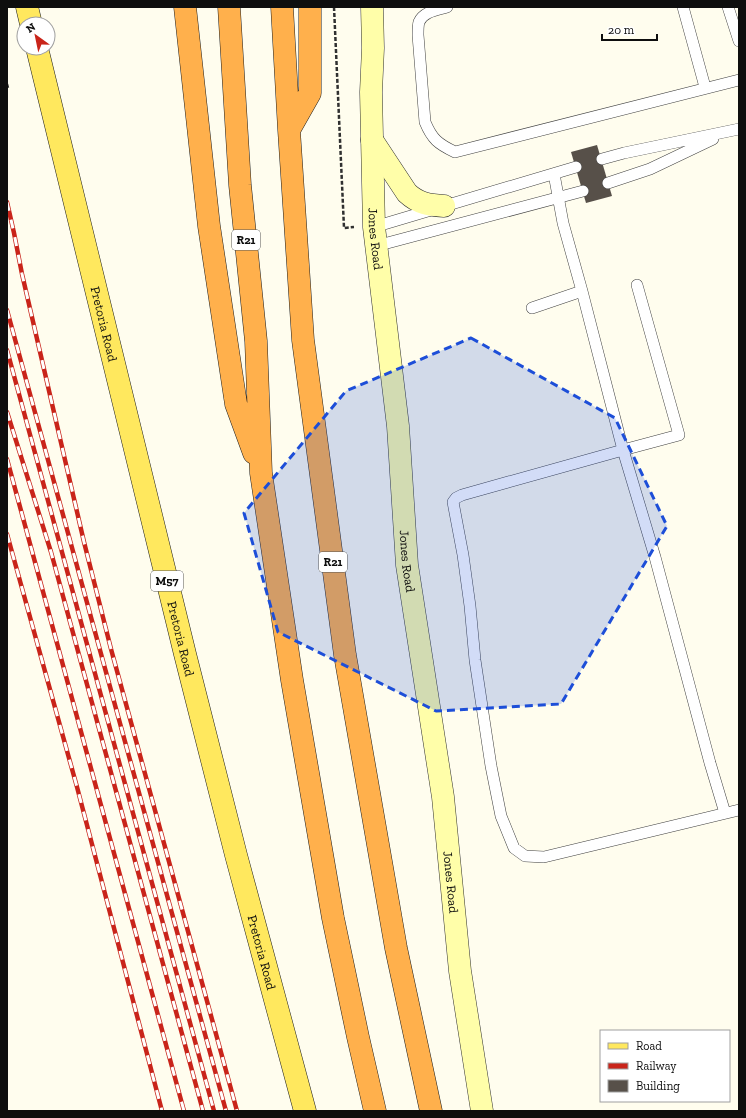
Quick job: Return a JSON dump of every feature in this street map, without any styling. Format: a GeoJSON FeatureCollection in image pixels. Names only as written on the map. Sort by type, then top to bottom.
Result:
{"type":"FeatureCollection","features":[{"type":"Feature","properties":{"kind":"highway"},"geometry":{"type":"LineString","coordinates":[[186,7],[209,226],[236,404],[261,473]]}},
{"type":"Feature","properties":{"kind":"highway","name":"R21"},"geometry":{"type":"LineString","coordinates":[[229,7],[240,185],[256,340],[261,473],[292,680],[332,910],[375,1111]]}},
{"type":"Feature","properties":{"kind":"highway","name":"R21"},"geometry":{"type":"LineString","coordinates":[[282,7],[303,340],[345,655],[396,948],[431,1111]]}},
{"type":"Feature","properties":{"kind":"highway"},"geometry":{"type":"LineString","coordinates":[[289,130],[310,93],[310,7]]}},
{"type":"Feature","properties":{"kind":"main road","name":"Pretoria Road"},"geometry":{"type":"LineString","coordinates":[[39,56],[186,662],[305,1111]]}},
{"type":"Feature","properties":{"kind":"street","name":"Jones Road"},"geometry":{"type":"LineString","coordinates":[[372,7],[373,48],[371,92],[375,237],[398,426],[407,565],[443,797],[460,971],[482,1111]]}},
{"type":"Feature","properties":{"kind":"street"},"geometry":{"type":"LineString","coordinates":[[372,140],[407,194],[421,203],[444,206]]}},
{"type":"Feature","properties":{"kind":"lane"},"geometry":{"type":"LineString","coordinates":[[447,7],[434,10],[425,15],[419,22],[418,35],[425,122],[430,134],[445,148],[455,152],[705,87],[739,80]]}},
{"type":"Feature","properties":{"kind":"lane"},"geometry":{"type":"LineString","coordinates":[[683,7],[705,87]]}},
{"type":"Feature","properties":{"kind":"lane"},"geometry":{"type":"LineString","coordinates":[[728,7],[739,41]]}},
{"type":"Feature","properties":{"kind":"lane"},"geometry":{"type":"LineString","coordinates":[[602,159],[734,130]]}},
{"type":"Feature","properties":{"kind":"lane"},"geometry":{"type":"LineString","coordinates":[[608,183],[650,169],[734,130]]}},
{"type":"Feature","properties":{"kind":"lane"},"geometry":{"type":"LineString","coordinates":[[375,237],[444,206],[576,167]]}},
{"type":"Feature","properties":{"kind":"lane"},"geometry":{"type":"LineString","coordinates":[[554,174],[563,223],[623,450],[655,557],[710,763],[725,813]]}},
{"type":"Feature","properties":{"kind":"lane"},"geometry":{"type":"LineString","coordinates":[[375,237],[558,198],[582,191]]}},
{"type":"Feature","properties":{"kind":"lane"},"geometry":{"type":"LineString","coordinates":[[637,285],[678,435],[462,495],[456,498],[453,502],[463,554],[475,660],[501,816],[514,848],[525,856],[544,857],[739,810]]}},
{"type":"Feature","properties":{"kind":"lane"},"geometry":{"type":"LineString","coordinates":[[532,308],[582,291]]}},
{"type":"Feature","properties":{"kind":"path"},"geometry":{"type":"LineString","coordinates":[[334,7],[344,228]]}},
{"type":"Feature","properties":{"kind":"highlighted area"},"geometry":{"type":"Polygon","coordinates":[[[471,338],[615,418],[667,526],[561,704],[436,711],[278,632],[244,513],[346,391],[471,338]]]}},
{"type":"Feature","properties":{"kind":"building"},"geometry":{"type":"Polygon","coordinates":[[[597,145],[612,196],[586,203],[571,152],[597,145]]]}},
{"type":"Feature","properties":{"kind":"railway"},"geometry":{"type":"LineString","coordinates":[[7,202],[22,274],[84,542],[111,649],[237,1111]]}},
{"type":"Feature","properties":{"kind":"railway"},"geometry":{"type":"LineString","coordinates":[[7,310],[226,1111]]}},
{"type":"Feature","properties":{"kind":"railway"},"geometry":{"type":"LineString","coordinates":[[7,350],[214,1111]]}},
{"type":"Feature","properties":{"kind":"railway"},"geometry":{"type":"LineString","coordinates":[[7,412],[51,552],[203,1111]]}},
{"type":"Feature","properties":{"kind":"railway"},"geometry":{"type":"LineString","coordinates":[[7,459],[184,1111]]}},
{"type":"Feature","properties":{"kind":"railway"},"geometry":{"type":"LineString","coordinates":[[7,534],[77,787],[162,1111]]}}]}
